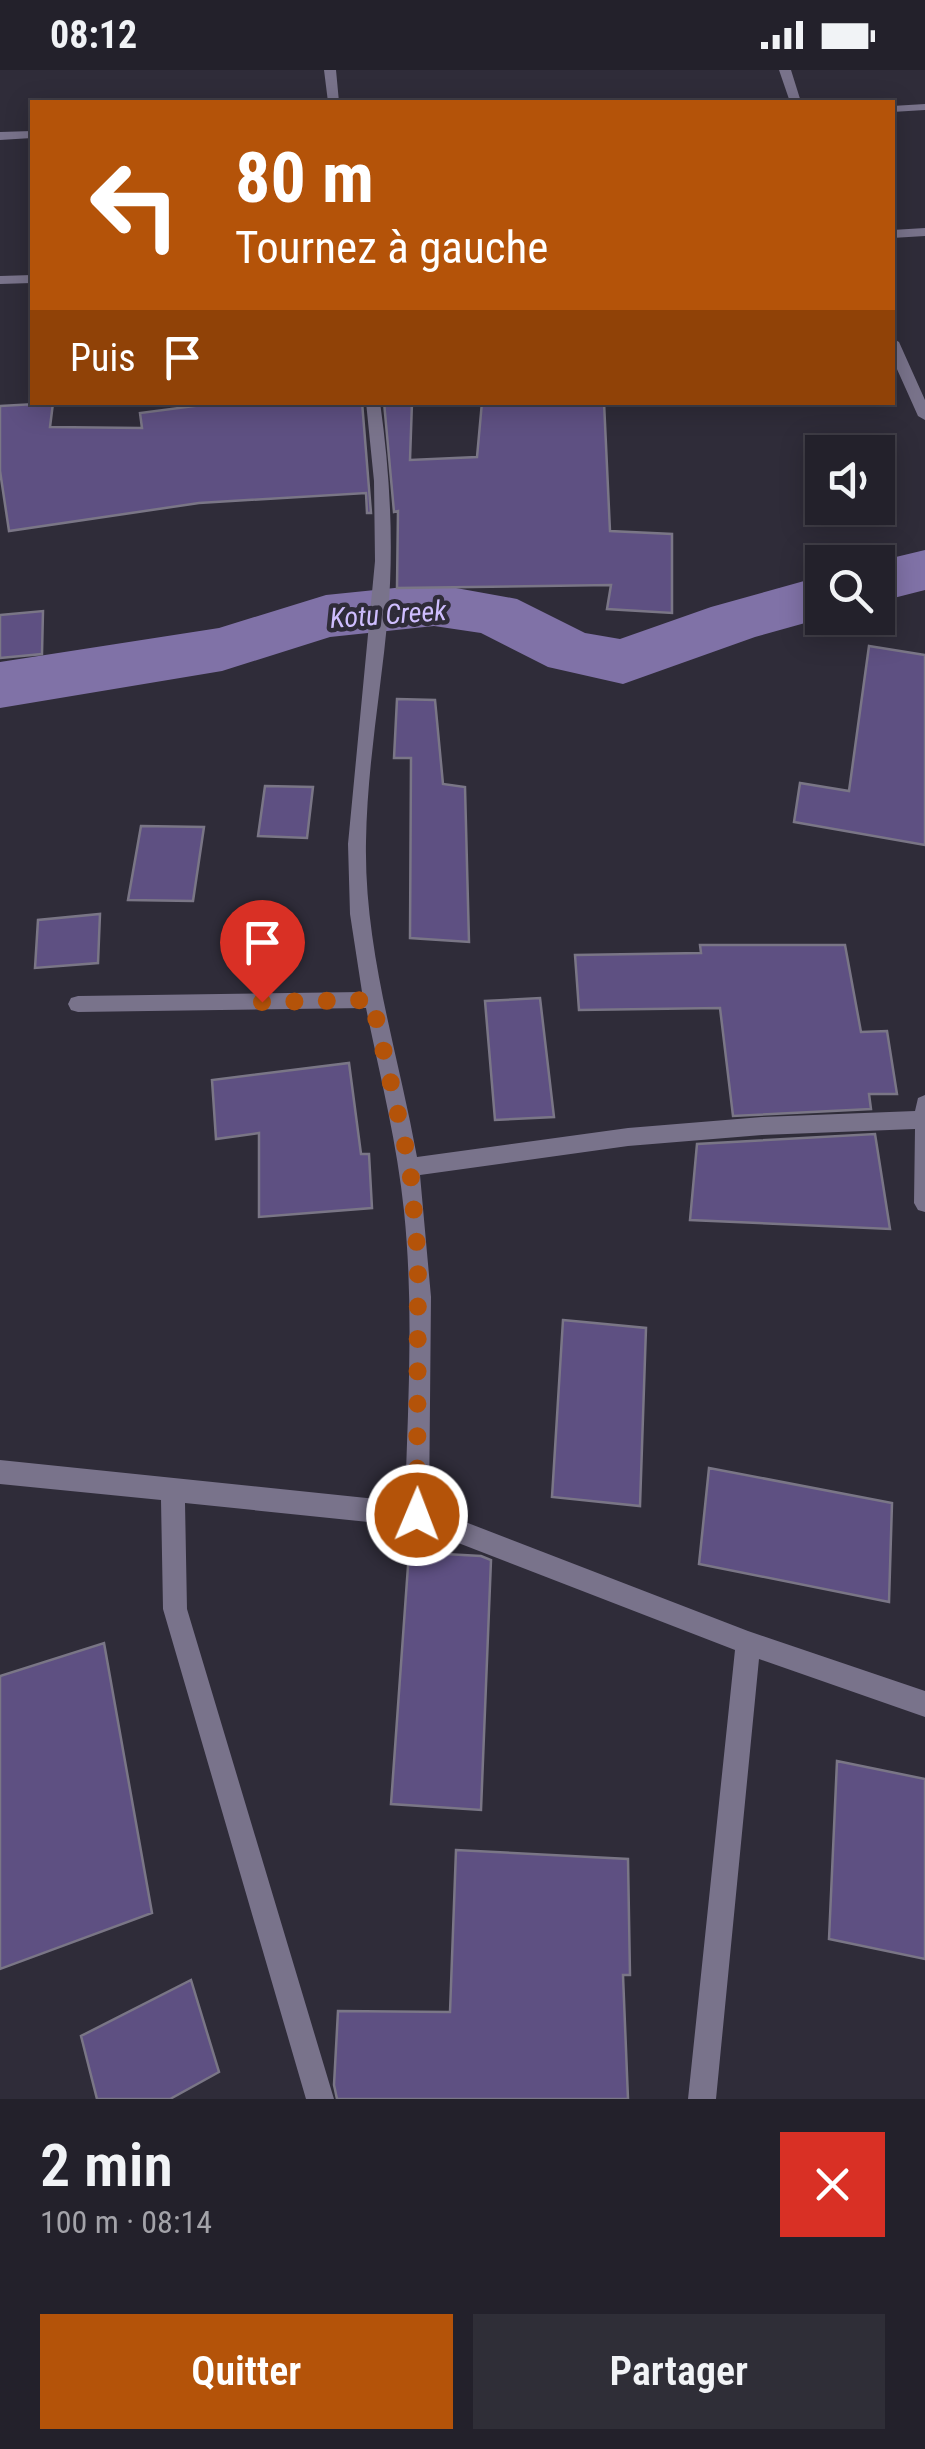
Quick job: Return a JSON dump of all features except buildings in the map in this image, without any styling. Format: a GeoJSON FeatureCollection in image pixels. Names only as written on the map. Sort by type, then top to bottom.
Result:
{"type":"FeatureCollection","features":[{"type":"Feature","properties":{"kind":"street"},"geometry":{"type":"LineString","coordinates":[[330,70],[334,100]]}},
{"type":"Feature","properties":{"kind":"street"},"geometry":{"type":"LineString","coordinates":[[785,70],[795,100]]}},
{"type":"Feature","properties":{"kind":"street"},"geometry":{"type":"LineString","coordinates":[[895,109],[925,107]]}},
{"type":"Feature","properties":{"kind":"street"},"geometry":{"type":"LineString","coordinates":[[0,136],[30,135]]}},
{"type":"Feature","properties":{"kind":"street"},"geometry":{"type":"LineString","coordinates":[[895,234],[925,232]]}},
{"type":"Feature","properties":{"kind":"street"},"geometry":{"type":"LineString","coordinates":[[0,280],[30,279]]}},
{"type":"Feature","properties":{"kind":"street"},"geometry":{"type":"LineString","coordinates":[[895,349],[925,416]]}},
{"type":"Feature","properties":{"kind":"street"},"geometry":{"type":"LineString","coordinates":[[373,405],[380,447],[380,611],[359,786],[356,872],[358,916],[372,1000],[410,1167],[420,1288],[417,1515]]}},
{"type":"Feature","properties":{"kind":"street"},"geometry":{"type":"LineString","coordinates":[[78,1004],[372,1000]]}},
{"type":"Feature","properties":{"kind":"street"},"geometry":{"type":"LineString","coordinates":[[410,1167],[628,1137],[924,1112],[925,1203]]}},
{"type":"Feature","properties":{"kind":"street"},"geometry":{"type":"LineString","coordinates":[[0,1472],[417,1515],[748,1643],[925,1704]]}},
{"type":"Feature","properties":{"kind":"street"},"geometry":{"type":"LineString","coordinates":[[173,1490],[175,1609],[320,2099]]}},
{"type":"Feature","properties":{"kind":"street"},"geometry":{"type":"LineString","coordinates":[[702,2099],[748,1643]]}},
{"type":"Feature","properties":{"kind":"waterway","name":"Kotu Creek"},"geometry":{"type":"LineString","coordinates":[[895,578],[925,570]]}},
{"type":"Feature","properties":{"kind":"waterway","name":"Kotu Creek"},"geometry":{"type":"LineString","coordinates":[[0,685],[222,649],[326,616],[434,605],[495,614],[570,652],[623,662],[733,622],[805,602]]}},
{"type":"Feature","properties":{"kind":"route"},"geometry":{"type":"LineString","coordinates":[[262,1002],[372,1000],[410,1167],[418,1258],[417,1515]]}}]}
